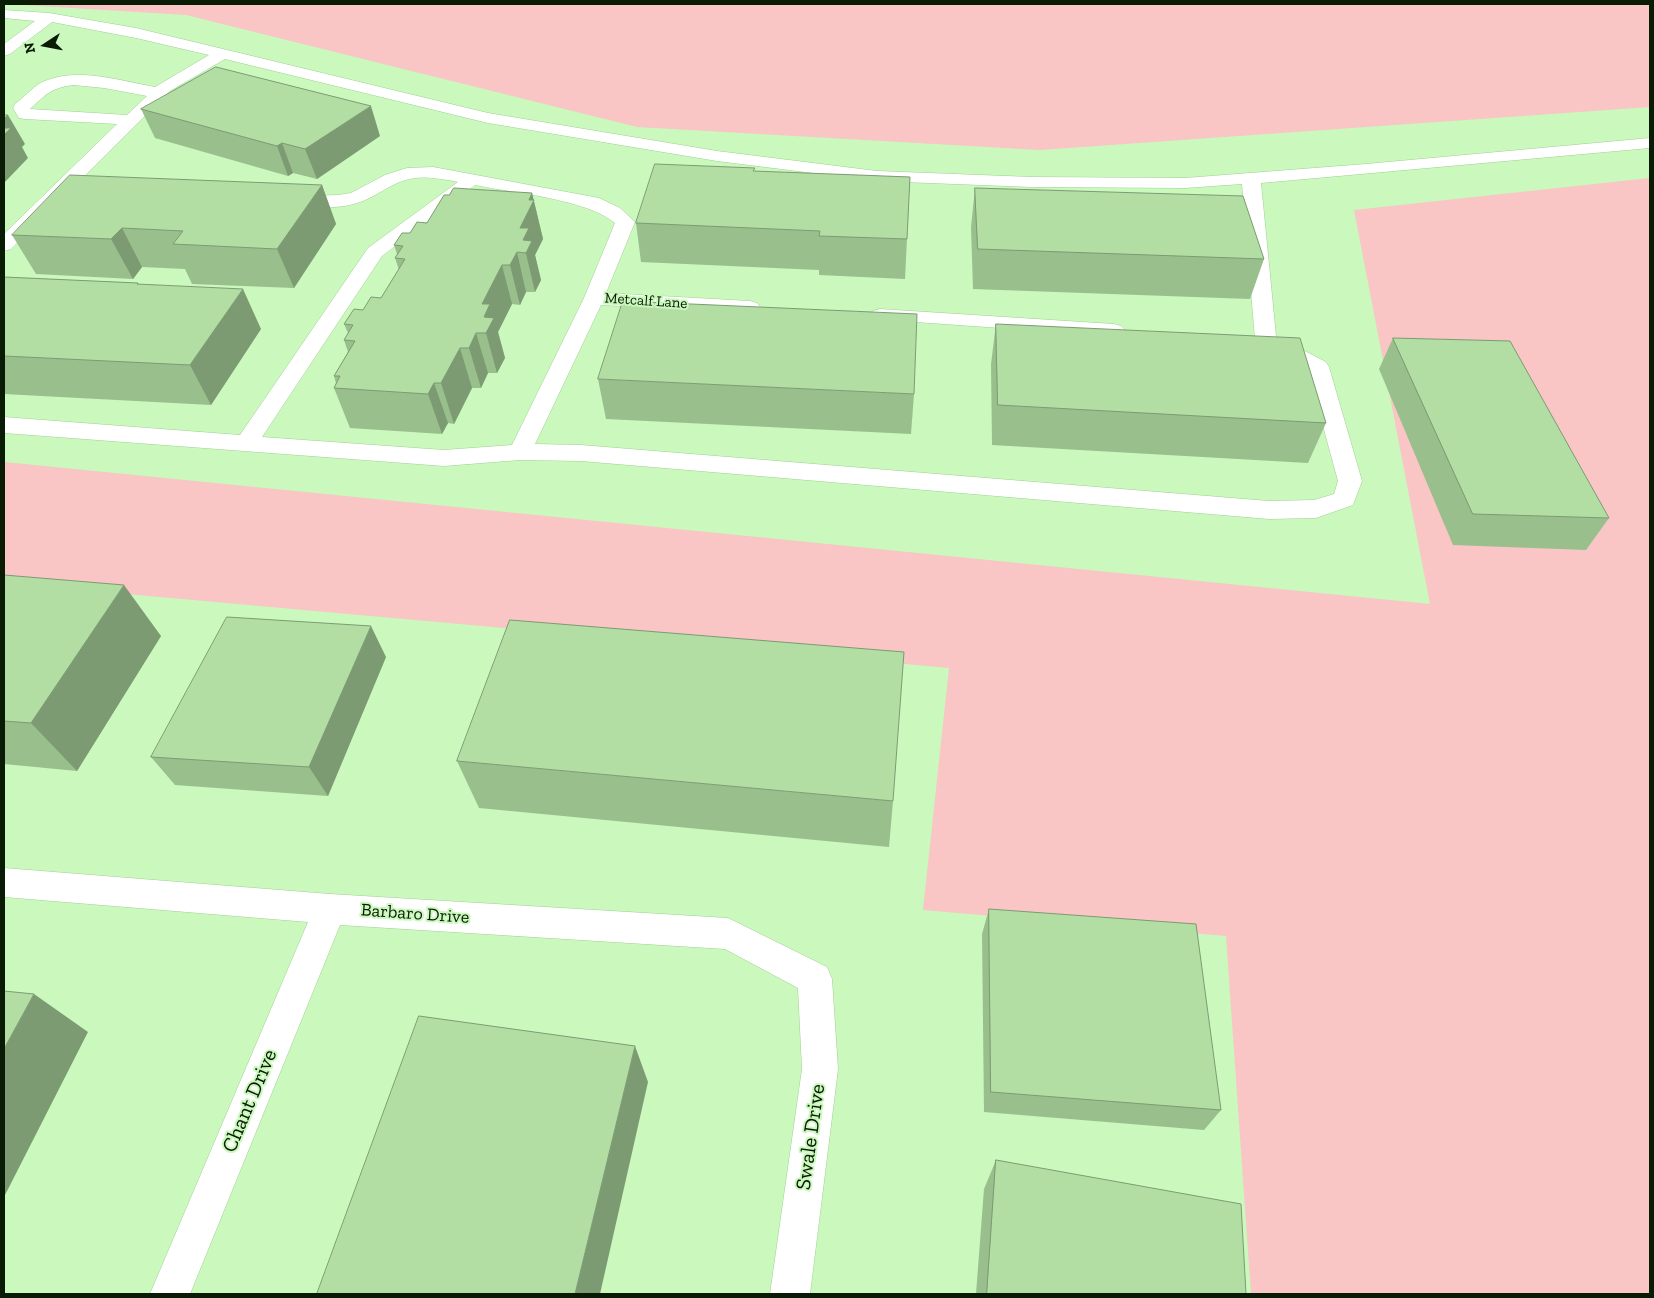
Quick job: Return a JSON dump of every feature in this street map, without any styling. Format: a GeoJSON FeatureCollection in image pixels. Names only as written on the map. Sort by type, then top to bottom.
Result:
{"type":"FeatureCollection","features":[{"type":"Feature","properties":{"kind":"street"},"geometry":{"type":"LineString","coordinates":[[4,14],[49,17],[136,33],[488,118],[717,156],[877,176],[1032,182],[1185,183],[1366,170],[1650,143]]}},
{"type":"Feature","properties":{"kind":"street"},"geometry":{"type":"LineString","coordinates":[[4,51],[49,17]]}},
{"type":"Feature","properties":{"kind":"street"},"geometry":{"type":"LineString","coordinates":[[4,245],[159,93],[222,54]]}},
{"type":"Feature","properties":{"kind":"street"},"geometry":{"type":"LineString","coordinates":[[131,120],[38,116],[25,114],[21,108],[52,84],[64,81],[80,80],[159,93]]}},
{"type":"Feature","properties":{"kind":"street","name":"Metcalf Lane"},"geometry":{"type":"LineString","coordinates":[[276,200],[338,201],[357,197],[391,179],[413,172],[433,172],[592,202],[613,212],[625,222],[594,298],[772,309]]}},
{"type":"Feature","properties":{"kind":"street"},"geometry":{"type":"LineString","coordinates":[[4,425],[444,458],[520,452],[581,453],[1269,510],[1316,509],[1344,499],[1350,481],[1318,367],[1257,338],[1251,178]]}},
{"type":"Feature","properties":{"kind":"street"},"geometry":{"type":"LineString","coordinates":[[246,443],[374,252],[473,180]]}},
{"type":"Feature","properties":{"kind":"street"},"geometry":{"type":"LineString","coordinates":[[64,186],[91,188]]}},
{"type":"Feature","properties":{"kind":"street"},"geometry":{"type":"LineString","coordinates":[[520,452],[594,298]]}},
{"type":"Feature","properties":{"kind":"street"},"geometry":{"type":"LineString","coordinates":[[862,314],[1129,331]]}},
{"type":"Feature","properties":{"kind":"street","name":"Barbaro Drive"},"geometry":{"type":"LineString","coordinates":[[4,882],[330,909],[728,934],[815,979]]}},
{"type":"Feature","properties":{"kind":"street","name":"Chant Drive"},"geometry":{"type":"LineString","coordinates":[[170,1294],[330,909]]}},
{"type":"Feature","properties":{"kind":"street","name":"Swale Drive"},"geometry":{"type":"LineString","coordinates":[[790,1294],[820,1069],[815,979]]}},
{"type":"Feature","properties":{"kind":"shaded area"},"geometry":{"type":"Polygon","coordinates":[[[8,4],[1650,4],[1650,107],[1040,150],[637,127],[186,15],[8,4]]]}},
{"type":"Feature","properties":{"kind":"shaded area"},"geometry":{"type":"Polygon","coordinates":[[[1650,178],[1650,1294],[1251,1294],[1226,936],[923,910],[949,668],[4,583],[4,462],[1430,604],[1354,210],[1650,178]]]}},
{"type":"Feature","properties":{"kind":"building"},"geometry":{"type":"Polygon","coordinates":[[[216,67],[371,106],[305,149],[282,143],[277,146],[141,109],[216,67]]]}},
{"type":"Feature","properties":{"kind":"building"},"geometry":{"type":"Polygon","coordinates":[[[4,128],[11,128],[4,135],[4,128]]]}},
{"type":"Feature","properties":{"kind":"building"},"geometry":{"type":"Polygon","coordinates":[[[655,164],[755,168],[753,171],[910,177],[907,239],[819,236],[820,231],[636,223],[655,164]]]}},
{"type":"Feature","properties":{"kind":"building"},"geometry":{"type":"Polygon","coordinates":[[[70,175],[322,185],[277,249],[173,244],[183,231],[122,228],[111,239],[12,235],[70,175]]]}},
{"type":"Feature","properties":{"kind":"building"},"geometry":{"type":"Polygon","coordinates":[[[454,188],[532,193],[529,200],[534,200],[520,228],[529,228],[523,240],[532,241],[526,253],[517,252],[510,265],[502,265],[482,304],[490,304],[484,317],[494,318],[486,333],[476,333],[469,348],[460,348],[441,383],[434,383],[428,394],[334,388],[340,376],[334,376],[355,341],[344,340],[353,325],[344,324],[354,309],[363,310],[371,297],[381,298],[405,259],[395,258],[403,246],[394,245],[402,233],[410,233],[417,222],[427,223],[444,195],[449,195],[454,188]]]}},
{"type":"Feature","properties":{"kind":"building"},"geometry":{"type":"Polygon","coordinates":[[[975,188],[1243,196],[1264,259],[978,249],[975,188]]]}},
{"type":"Feature","properties":{"kind":"building"},"geometry":{"type":"Polygon","coordinates":[[[4,277],[243,289],[190,365],[4,356],[4,277]]]}},
{"type":"Feature","properties":{"kind":"building"},"geometry":{"type":"Polygon","coordinates":[[[623,301],[917,314],[914,394],[598,379],[623,301]]]}},
{"type":"Feature","properties":{"kind":"building"},"geometry":{"type":"Polygon","coordinates":[[[996,324],[1300,338],[1326,423],[998,405],[996,324]]]}},
{"type":"Feature","properties":{"kind":"building"},"geometry":{"type":"Polygon","coordinates":[[[1393,338],[1510,341],[1609,518],[1473,514],[1393,338]]]}},
{"type":"Feature","properties":{"kind":"building"},"geometry":{"type":"Polygon","coordinates":[[[4,575],[124,585],[31,723],[4,721],[4,575]]]}},
{"type":"Feature","properties":{"kind":"building"},"geometry":{"type":"Polygon","coordinates":[[[227,617],[371,626],[309,767],[151,757],[227,617]]]}},
{"type":"Feature","properties":{"kind":"building"},"geometry":{"type":"Polygon","coordinates":[[[510,620],[904,652],[893,801],[457,761],[510,620]]]}},
{"type":"Feature","properties":{"kind":"building"},"geometry":{"type":"Polygon","coordinates":[[[989,909],[1196,924],[1221,1110],[991,1092],[989,909]]]}},
{"type":"Feature","properties":{"kind":"building"},"geometry":{"type":"Polygon","coordinates":[[[4,991],[34,994],[4,1049],[4,991]]]}},
{"type":"Feature","properties":{"kind":"building"},"geometry":{"type":"Polygon","coordinates":[[[419,1016],[635,1046],[575,1294],[317,1294],[419,1016]]]}},
{"type":"Feature","properties":{"kind":"building"},"geometry":{"type":"Polygon","coordinates":[[[996,1160],[1241,1204],[1246,1294],[987,1294],[996,1160]]]}}]}
